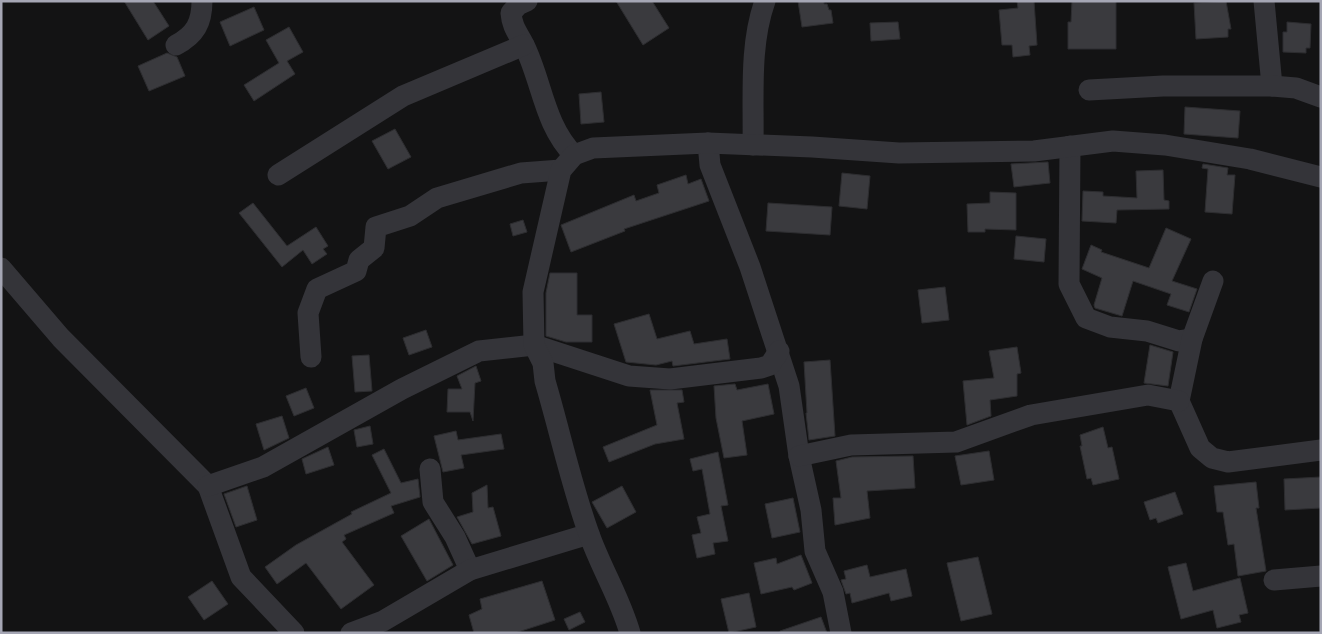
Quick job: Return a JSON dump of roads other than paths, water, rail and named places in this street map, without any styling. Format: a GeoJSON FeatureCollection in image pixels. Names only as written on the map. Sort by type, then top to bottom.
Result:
{"type":"FeatureCollection","features":[{"type":"Feature","properties":{"kind":"street"},"geometry":{"type":"LineString","coordinates":[[176,45],[187,40],[198,26],[202,16],[202,1]]}},
{"type":"Feature","properties":{"kind":"street"},"geometry":{"type":"LineString","coordinates":[[527,1],[518,5],[511,13],[512,26],[524,45],[568,162],[533,292],[534,345],[543,363],[545,381],[577,501],[589,534],[624,612],[630,633]]}},
{"type":"Feature","properties":{"kind":"street"},"geometry":{"type":"LineString","coordinates":[[753,145],[756,31],[765,1]]}},
{"type":"Feature","properties":{"kind":"street"},"geometry":{"type":"LineString","coordinates":[[1264,1],[1272,86]]}},
{"type":"Feature","properties":{"kind":"street"},"geometry":{"type":"LineString","coordinates":[[278,175],[403,96],[524,45]]}},
{"type":"Feature","properties":{"kind":"street"},"geometry":{"type":"LineString","coordinates":[[1089,90],[1163,86],[1272,86],[1296,88],[1321,97]]}},
{"type":"Feature","properties":{"kind":"street"},"geometry":{"type":"LineString","coordinates":[[311,357],[308,314],[317,289],[356,271],[359,260],[374,248],[376,227],[410,216],[437,198],[521,173],[568,162],[593,148],[708,143],[898,153],[1034,151],[1113,141],[1165,145],[1250,159],[1321,177]]}},
{"type":"Feature","properties":{"kind":"street"},"geometry":{"type":"LineString","coordinates":[[708,143],[710,165],[750,267],[779,351],[788,386],[799,456],[812,510],[815,551],[833,592],[841,633]]}},
{"type":"Feature","properties":{"kind":"street"},"geometry":{"type":"LineString","coordinates":[[1070,146],[1069,284],[1086,318],[1110,327],[1147,331],[1180,341],[1192,339]]}},
{"type":"Feature","properties":{"kind":"street"},"geometry":{"type":"LineString","coordinates":[[1,268],[61,338],[208,486],[241,577],[294,633]]}},
{"type":"Feature","properties":{"kind":"street"},"geometry":{"type":"LineString","coordinates":[[1213,281],[1192,339],[1178,401],[1200,448],[1212,458],[1228,462],[1321,450]]}},
{"type":"Feature","properties":{"kind":"street"},"geometry":{"type":"LineString","coordinates":[[208,486],[263,467],[402,389],[480,351],[534,345],[629,376],[670,379],[770,366],[779,351]]}},
{"type":"Feature","properties":{"kind":"street"},"geometry":{"type":"LineString","coordinates":[[799,456],[851,445],[956,442],[1031,415],[1148,395],[1178,401]]}},
{"type":"Feature","properties":{"kind":"street"},"geometry":{"type":"LineString","coordinates":[[430,468],[433,502],[455,537],[470,570]]}},
{"type":"Feature","properties":{"kind":"street"},"geometry":{"type":"LineString","coordinates":[[352,633],[383,621],[470,570],[589,534]]}},
{"type":"Feature","properties":{"kind":"street"},"geometry":{"type":"LineString","coordinates":[[1274,580],[1321,576]]}}]}
